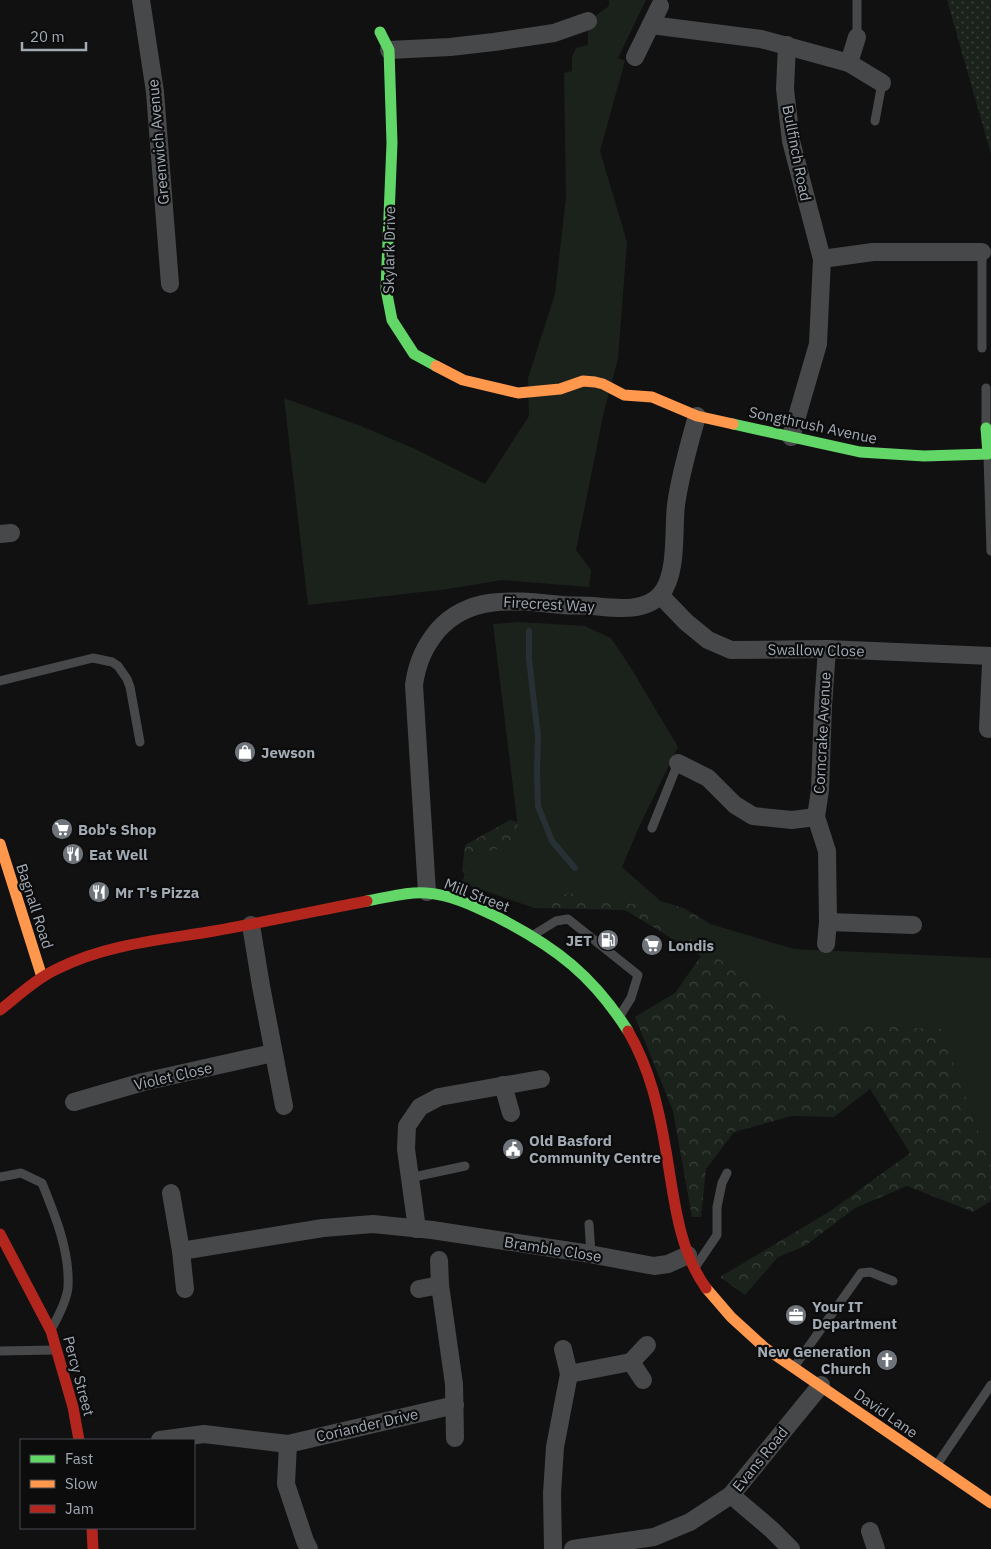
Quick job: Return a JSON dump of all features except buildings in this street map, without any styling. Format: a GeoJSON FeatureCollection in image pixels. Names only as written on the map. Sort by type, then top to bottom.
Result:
{"type":"FeatureCollection","features":[{"type":"Feature","properties":{"kind":"street","name":"Greenwich Avenue"},"geometry":{"type":"LineString","coordinates":[[141,0],[154,92],[170,284]]}},
{"type":"Feature","properties":{"kind":"street"},"geometry":{"type":"LineString","coordinates":[[635,57],[660,6]]}},
{"type":"Feature","properties":{"kind":"street"},"geometry":{"type":"LineString","coordinates":[[388,50],[450,48],[494,42],[554,33],[588,21]]}},
{"type":"Feature","properties":{"kind":"street"},"geometry":{"type":"LineString","coordinates":[[651,25],[761,39],[787,45],[849,63],[882,83]]}},
{"type":"Feature","properties":{"kind":"street","name":"Skylark Drive"},"geometry":{"type":"LineString","coordinates":[[380,32],[388,50],[392,143],[386,289],[392,320],[414,354],[463,380],[518,392],[560,389],[588,381],[603,384],[624,395],[652,397],[697,416]]}},
{"type":"Feature","properties":{"kind":"street"},"geometry":{"type":"LineString","coordinates":[[849,63],[857,36]]}},
{"type":"Feature","properties":{"kind":"street","name":"Bullfinch Road"},"geometry":{"type":"LineString","coordinates":[[787,45],[784,88],[791,141],[822,258],[818,344],[791,436]]}},
{"type":"Feature","properties":{"kind":"street"},"geometry":{"type":"LineString","coordinates":[[822,258],[873,252],[982,252]]}},
{"type":"Feature","properties":{"kind":"street"},"geometry":{"type":"LineString","coordinates":[[660,595],[667,584],[671,572],[676,504],[697,416]]}},
{"type":"Feature","properties":{"kind":"street","name":"Songthrush Avenue"},"geometry":{"type":"LineString","coordinates":[[697,416],[860,452],[887,455],[961,456],[988,454]]}},
{"type":"Feature","properties":{"kind":"street"},"geometry":{"type":"LineString","coordinates":[[986,428],[988,454]]}},
{"type":"Feature","properties":{"kind":"street","name":"Swallow Close"},"geometry":{"type":"LineString","coordinates":[[660,595],[686,622],[708,640],[732,650],[827,649],[991,656]]}},
{"type":"Feature","properties":{"kind":"street","name":"Firecrest Way"},"geometry":{"type":"LineString","coordinates":[[427,892],[414,685],[421,654],[431,638],[444,623],[454,616],[469,607],[483,603],[516,600],[566,605],[632,608],[649,603],[660,595]]}},
{"type":"Feature","properties":{"kind":"street","name":"Corncrake Avenue"},"geometry":{"type":"LineString","coordinates":[[826,944],[828,922],[826,851],[816,817],[820,790],[822,706],[827,649]]}},
{"type":"Feature","properties":{"kind":"street"},"geometry":{"type":"LineString","coordinates":[[988,729],[991,664]]}},
{"type":"Feature","properties":{"kind":"street"},"geometry":{"type":"LineString","coordinates":[[678,763],[708,778],[735,805],[753,816],[792,820],[816,817]]}},
{"type":"Feature","properties":{"kind":"street","name":"Bagnall Road"},"geometry":{"type":"LineString","coordinates":[[0,844],[42,977]]}},
{"type":"Feature","properties":{"kind":"street","name":"Mill Street"},"geometry":{"type":"LineString","coordinates":[[0,1010],[42,977],[96,953],[130,945],[251,925],[365,901],[427,892],[457,900],[487,912],[532,935],[577,967],[619,1017],[636,1045],[650,1078],[662,1128],[673,1197],[691,1262]]}},
{"type":"Feature","properties":{"kind":"street"},"geometry":{"type":"LineString","coordinates":[[828,922],[913,925]]}},
{"type":"Feature","properties":{"kind":"street"},"geometry":{"type":"LineString","coordinates":[[251,925],[284,1106]]}},
{"type":"Feature","properties":{"kind":"street","name":"Violet Close"},"geometry":{"type":"LineString","coordinates":[[74,1102],[143,1082],[273,1053]]}},
{"type":"Feature","properties":{"kind":"street"},"geometry":{"type":"LineString","coordinates":[[417,1229],[406,1150],[407,1126],[420,1107],[439,1097],[541,1078]]}},
{"type":"Feature","properties":{"kind":"street"},"geometry":{"type":"LineString","coordinates":[[503,1085],[511,1114]]}},
{"type":"Feature","properties":{"kind":"street"},"geometry":{"type":"LineString","coordinates":[[171,1192],[185,1289]]}},
{"type":"Feature","properties":{"kind":"street","name":"Bramble Close"},"geometry":{"type":"LineString","coordinates":[[181,1251],[323,1228],[373,1224],[591,1254],[654,1266],[691,1262]]}},
{"type":"Feature","properties":{"kind":"street","name":"Percy Street"},"geometry":{"type":"LineString","coordinates":[[0,1234],[48,1326],[58,1350],[80,1439]]}},
{"type":"Feature","properties":{"kind":"street"},"geometry":{"type":"LineString","coordinates":[[439,1260],[440,1285],[454,1384],[455,1438]]}},
{"type":"Feature","properties":{"kind":"street","name":"David Lane"},"geometry":{"type":"LineString","coordinates":[[691,1262],[719,1306],[765,1348],[991,1503]]}},
{"type":"Feature","properties":{"kind":"street"},"geometry":{"type":"LineString","coordinates":[[419,1288],[440,1285]]}},
{"type":"Feature","properties":{"kind":"street"},"geometry":{"type":"LineString","coordinates":[[569,1374],[631,1362],[647,1345]]}},
{"type":"Feature","properties":{"kind":"street"},"geometry":{"type":"LineString","coordinates":[[553,1549],[552,1493],[555,1447],[569,1374],[563,1349]]}},
{"type":"Feature","properties":{"kind":"street"},"geometry":{"type":"LineString","coordinates":[[631,1362],[643,1380]]}},
{"type":"Feature","properties":{"kind":"street","name":"Evans Road"},"geometry":{"type":"LineString","coordinates":[[573,1549],[654,1537],[690,1522],[731,1495],[821,1385]]}},
{"type":"Feature","properties":{"kind":"street","name":"Coriander Drive"},"geometry":{"type":"LineString","coordinates":[[167,1439],[204,1434],[288,1444],[455,1405]]}},
{"type":"Feature","properties":{"kind":"street"},"geometry":{"type":"LineString","coordinates":[[288,1444],[286,1484],[309,1549]]}},
{"type":"Feature","properties":{"kind":"street"},"geometry":{"type":"LineString","coordinates":[[731,1495],[791,1549]]}},
{"type":"Feature","properties":{"kind":"street"},"geometry":{"type":"LineString","coordinates":[[92,1529],[93,1549]]}},
{"type":"Feature","properties":{"kind":"street"},"geometry":{"type":"LineString","coordinates":[[870,1531],[876,1549]]}},
{"type":"Feature","properties":{"kind":"lane"},"geometry":{"type":"LineString","coordinates":[[857,0],[857,36]]}},
{"type":"Feature","properties":{"kind":"lane"},"geometry":{"type":"LineString","coordinates":[[875,120],[882,83]]}},
{"type":"Feature","properties":{"kind":"lane"},"geometry":{"type":"LineString","coordinates":[[982,252],[982,348]]}},
{"type":"Feature","properties":{"kind":"lane"},"geometry":{"type":"LineString","coordinates":[[986,388],[986,428]]}},
{"type":"Feature","properties":{"kind":"lane"},"geometry":{"type":"LineString","coordinates":[[988,454],[991,551]]}},
{"type":"Feature","properties":{"kind":"lane"},"geometry":{"type":"LineString","coordinates":[[0,681],[93,658],[112,662],[118,666],[130,687],[140,742]]}},
{"type":"Feature","properties":{"kind":"lane"},"geometry":{"type":"LineString","coordinates":[[652,828],[678,763]]}},
{"type":"Feature","properties":{"kind":"lane"},"geometry":{"type":"LineString","coordinates":[[532,935],[556,921],[568,919],[638,975],[631,998],[619,1017]]}},
{"type":"Feature","properties":{"kind":"lane"},"geometry":{"type":"LineString","coordinates":[[409,1178],[465,1166]]}},
{"type":"Feature","properties":{"kind":"lane"},"geometry":{"type":"LineString","coordinates":[[0,1177],[21,1173],[42,1183],[54,1212],[67,1263],[68,1288],[61,1311],[48,1326]]}},
{"type":"Feature","properties":{"kind":"lane"},"geometry":{"type":"LineString","coordinates":[[691,1262],[717,1235],[717,1207],[722,1183],[728,1173]]}},
{"type":"Feature","properties":{"kind":"lane"},"geometry":{"type":"LineString","coordinates":[[589,1224],[591,1254]]}},
{"type":"Feature","properties":{"kind":"lane"},"geometry":{"type":"LineString","coordinates":[[794,1367],[861,1273],[870,1272],[893,1281]]}},
{"type":"Feature","properties":{"kind":"lane"},"geometry":{"type":"LineString","coordinates":[[0,1352],[58,1350]]}},
{"type":"Feature","properties":{"kind":"lane"},"geometry":{"type":"LineString","coordinates":[[936,1466],[991,1385]]}},
{"type":"Feature","properties":{"kind":"green space"},"geometry":{"type":"Polygon","coordinates":[[[609,0],[646,0],[618,58],[625,61],[600,151],[627,242],[618,359],[604,411],[576,550],[591,570],[589,587],[502,580],[448,589],[308,605],[284,398],[361,426],[413,448],[485,484],[529,416],[528,378],[555,294],[566,197],[564,73],[572,71],[572,57],[576,48],[588,45],[588,21],[609,6],[609,0]]]}},
{"type":"Feature","properties":{"kind":"green space"},"geometry":{"type":"Polygon","coordinates":[[[947,0],[991,0],[991,154],[947,0]]]}},
{"type":"Feature","properties":{"kind":"green space"},"geometry":{"type":"Polygon","coordinates":[[[519,622],[585,626],[611,638],[678,747],[639,827],[622,867],[674,913],[794,949],[991,958],[991,1166],[941,1029],[795,1023],[722,961],[644,906],[568,893],[534,908],[462,883],[470,855],[520,844],[493,624],[519,622]]]}},
{"type":"Feature","properties":{"kind":"green space"},"geometry":{"type":"Polygon","coordinates":[[[510,820],[564,836],[636,893],[683,908],[744,943],[991,993],[991,1201],[973,1212],[907,1186],[855,1208],[805,1246],[778,1257],[745,1295],[720,1277],[832,1210],[910,1153],[870,1089],[834,1117],[792,1116],[734,1132],[706,1169],[701,1217],[692,1217],[673,1111],[635,1017],[675,993],[701,956],[625,910],[534,908],[462,872],[465,845],[510,820]]]}},
{"type":"Feature","properties":{"kind":"waterway"},"geometry":{"type":"LineString","coordinates":[[529,631],[529,659],[538,737],[538,806],[552,841],[575,868]]}},
{"type":"Feature","properties":{"kind":"traffic: fast"},"geometry":{"type":"LineString","coordinates":[[380,32],[389,50],[392,143],[386,289],[392,320],[414,354],[436,366]]}},
{"type":"Feature","properties":{"kind":"traffic: fast"},"geometry":{"type":"LineString","coordinates":[[733,424],[860,452],[924,456],[988,454],[986,428]]}},
{"type":"Feature","properties":{"kind":"traffic: fast"},"geometry":{"type":"LineString","coordinates":[[367,901],[412,893],[437,894],[464,902],[499,918],[539,941],[572,965],[601,994],[628,1031]]}},
{"type":"Feature","properties":{"kind":"traffic: slow"},"geometry":{"type":"LineString","coordinates":[[436,366],[463,380],[518,393],[560,389],[583,381],[595,382],[624,395],[652,397],[697,416],[733,424]]}},
{"type":"Feature","properties":{"kind":"traffic: slow"},"geometry":{"type":"LineString","coordinates":[[0,844],[42,977]]}},
{"type":"Feature","properties":{"kind":"traffic: slow"},"geometry":{"type":"LineString","coordinates":[[706,1288],[731,1317],[765,1348],[991,1503]]}},
{"type":"Feature","properties":{"kind":"traffic: jam"},"geometry":{"type":"LineString","coordinates":[[0,1010],[28,987],[51,972],[96,953],[367,901]]}},
{"type":"Feature","properties":{"kind":"traffic: jam"},"geometry":{"type":"LineString","coordinates":[[628,1031],[648,1075],[657,1105],[678,1222],[683,1240],[689,1257],[706,1288]]}},
{"type":"Feature","properties":{"kind":"traffic: jam"},"geometry":{"type":"LineString","coordinates":[[0,1234],[51,1331],[73,1407],[79,1439]]}},
{"type":"Feature","properties":{"kind":"traffic: jam"},"geometry":{"type":"LineString","coordinates":[[92,1529],[93,1549]]}},
{"type":"Feature","properties":{"kind":"place","name":"Jewson"},"geometry":{"type":"Point","coordinates":[245,752]}},
{"type":"Feature","properties":{"kind":"place","name":"Bob's Shop"},"geometry":{"type":"Point","coordinates":[62,829]}},
{"type":"Feature","properties":{"kind":"place","name":"Eat Well"},"geometry":{"type":"Point","coordinates":[73,854]}},
{"type":"Feature","properties":{"kind":"place","name":"Mr T's Pizza"},"geometry":{"type":"Point","coordinates":[99,892]}},
{"type":"Feature","properties":{"kind":"place","name":"JET"},"geometry":{"type":"Point","coordinates":[608,940]}},
{"type":"Feature","properties":{"kind":"place","name":"Londis"},"geometry":{"type":"Point","coordinates":[652,945]}},
{"type":"Feature","properties":{"kind":"place","name":"Old Basford Community Centre"},"geometry":{"type":"Point","coordinates":[513,1149]}},
{"type":"Feature","properties":{"kind":"place","name":"Your IT Department"},"geometry":{"type":"Point","coordinates":[796,1315]}},
{"type":"Feature","properties":{"kind":"place","name":"New Generation Church"},"geometry":{"type":"Point","coordinates":[887,1360]}}]}
